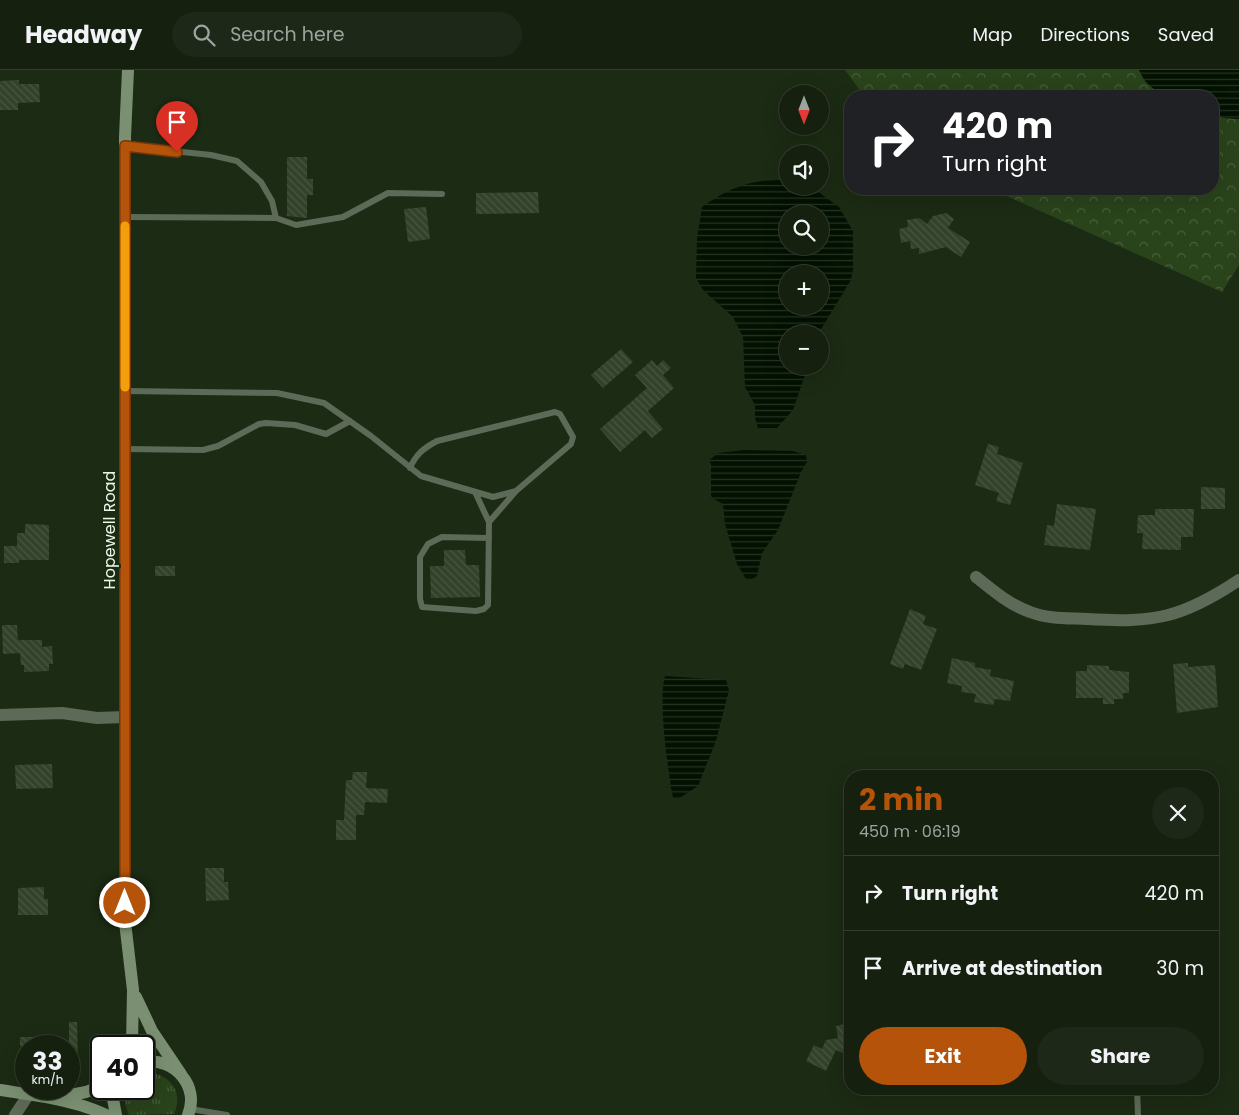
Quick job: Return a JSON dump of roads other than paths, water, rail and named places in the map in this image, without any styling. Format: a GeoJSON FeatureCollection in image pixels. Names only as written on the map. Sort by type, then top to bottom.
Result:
{"type":"FeatureCollection","features":[{"type":"Feature","properties":{"kind":"street","name":"Hopewell Road"},"geometry":{"type":"LineString","coordinates":[[128,70],[125,146],[125,922],[133,990],[132,1035]]}},
{"type":"Feature","properties":{"kind":"street"},"geometry":{"type":"LineString","coordinates":[[976,577],[1014,606],[1031,613],[1048,617],[1127,621],[1150,620],[1186,611],[1239,580]]}},
{"type":"Feature","properties":{"kind":"street"},"geometry":{"type":"LineString","coordinates":[[0,715],[62,713],[97,718],[125,717]]}},
{"type":"Feature","properties":{"kind":"street","name":"Hopewell Road"},"geometry":{"type":"LineString","coordinates":[[133,990],[152,1031],[188,1084],[191,1096],[189,1112]]}},
{"type":"Feature","properties":{"kind":"street"},"geometry":{"type":"LineString","coordinates":[[155,1062],[171,1066],[181,1074]]}},
{"type":"Feature","properties":{"kind":"street"},"geometry":{"type":"LineString","coordinates":[[0,1090],[15,1092]]}},
{"type":"Feature","properties":{"kind":"street"},"geometry":{"type":"LineString","coordinates":[[15,1115],[25,1100]]}},
{"type":"Feature","properties":{"kind":"street"},"geometry":{"type":"LineString","coordinates":[[63,1100],[91,1107],[106,1115]]}},
{"type":"Feature","properties":{"kind":"street"},"geometry":{"type":"LineString","coordinates":[[113,1100],[116,1115]]}},
{"type":"Feature","properties":{"kind":"lane"},"geometry":{"type":"LineString","coordinates":[[125,146],[211,155],[237,161],[261,182],[272,201],[276,218]]}},
{"type":"Feature","properties":{"kind":"lane"},"geometry":{"type":"LineString","coordinates":[[125,217],[276,218],[296,225],[343,217],[388,194],[442,194]]}},
{"type":"Feature","properties":{"kind":"lane"},"geometry":{"type":"LineString","coordinates":[[125,391],[277,393],[324,403],[421,476],[493,496],[516,491]]}},
{"type":"Feature","properties":{"kind":"lane"},"geometry":{"type":"LineString","coordinates":[[410,468],[423,449],[437,441],[531,420],[555,412],[560,414],[574,442],[516,491],[489,522]]}},
{"type":"Feature","properties":{"kind":"lane"},"geometry":{"type":"LineString","coordinates":[[125,449],[162,448],[191,452],[218,446],[259,424],[280,422],[326,434],[350,421]]}},
{"type":"Feature","properties":{"kind":"lane"},"geometry":{"type":"LineString","coordinates":[[475,492],[489,522],[489,538],[488,605],[484,610],[476,611],[422,607],[420,599],[420,557],[428,544],[442,537],[489,538]]}},
{"type":"Feature","properties":{"kind":"lane"},"geometry":{"type":"LineString","coordinates":[[1137,1095],[1138,1115]]}},
{"type":"Feature","properties":{"kind":"lane"},"geometry":{"type":"LineString","coordinates":[[189,1112],[227,1115]]}}]}
